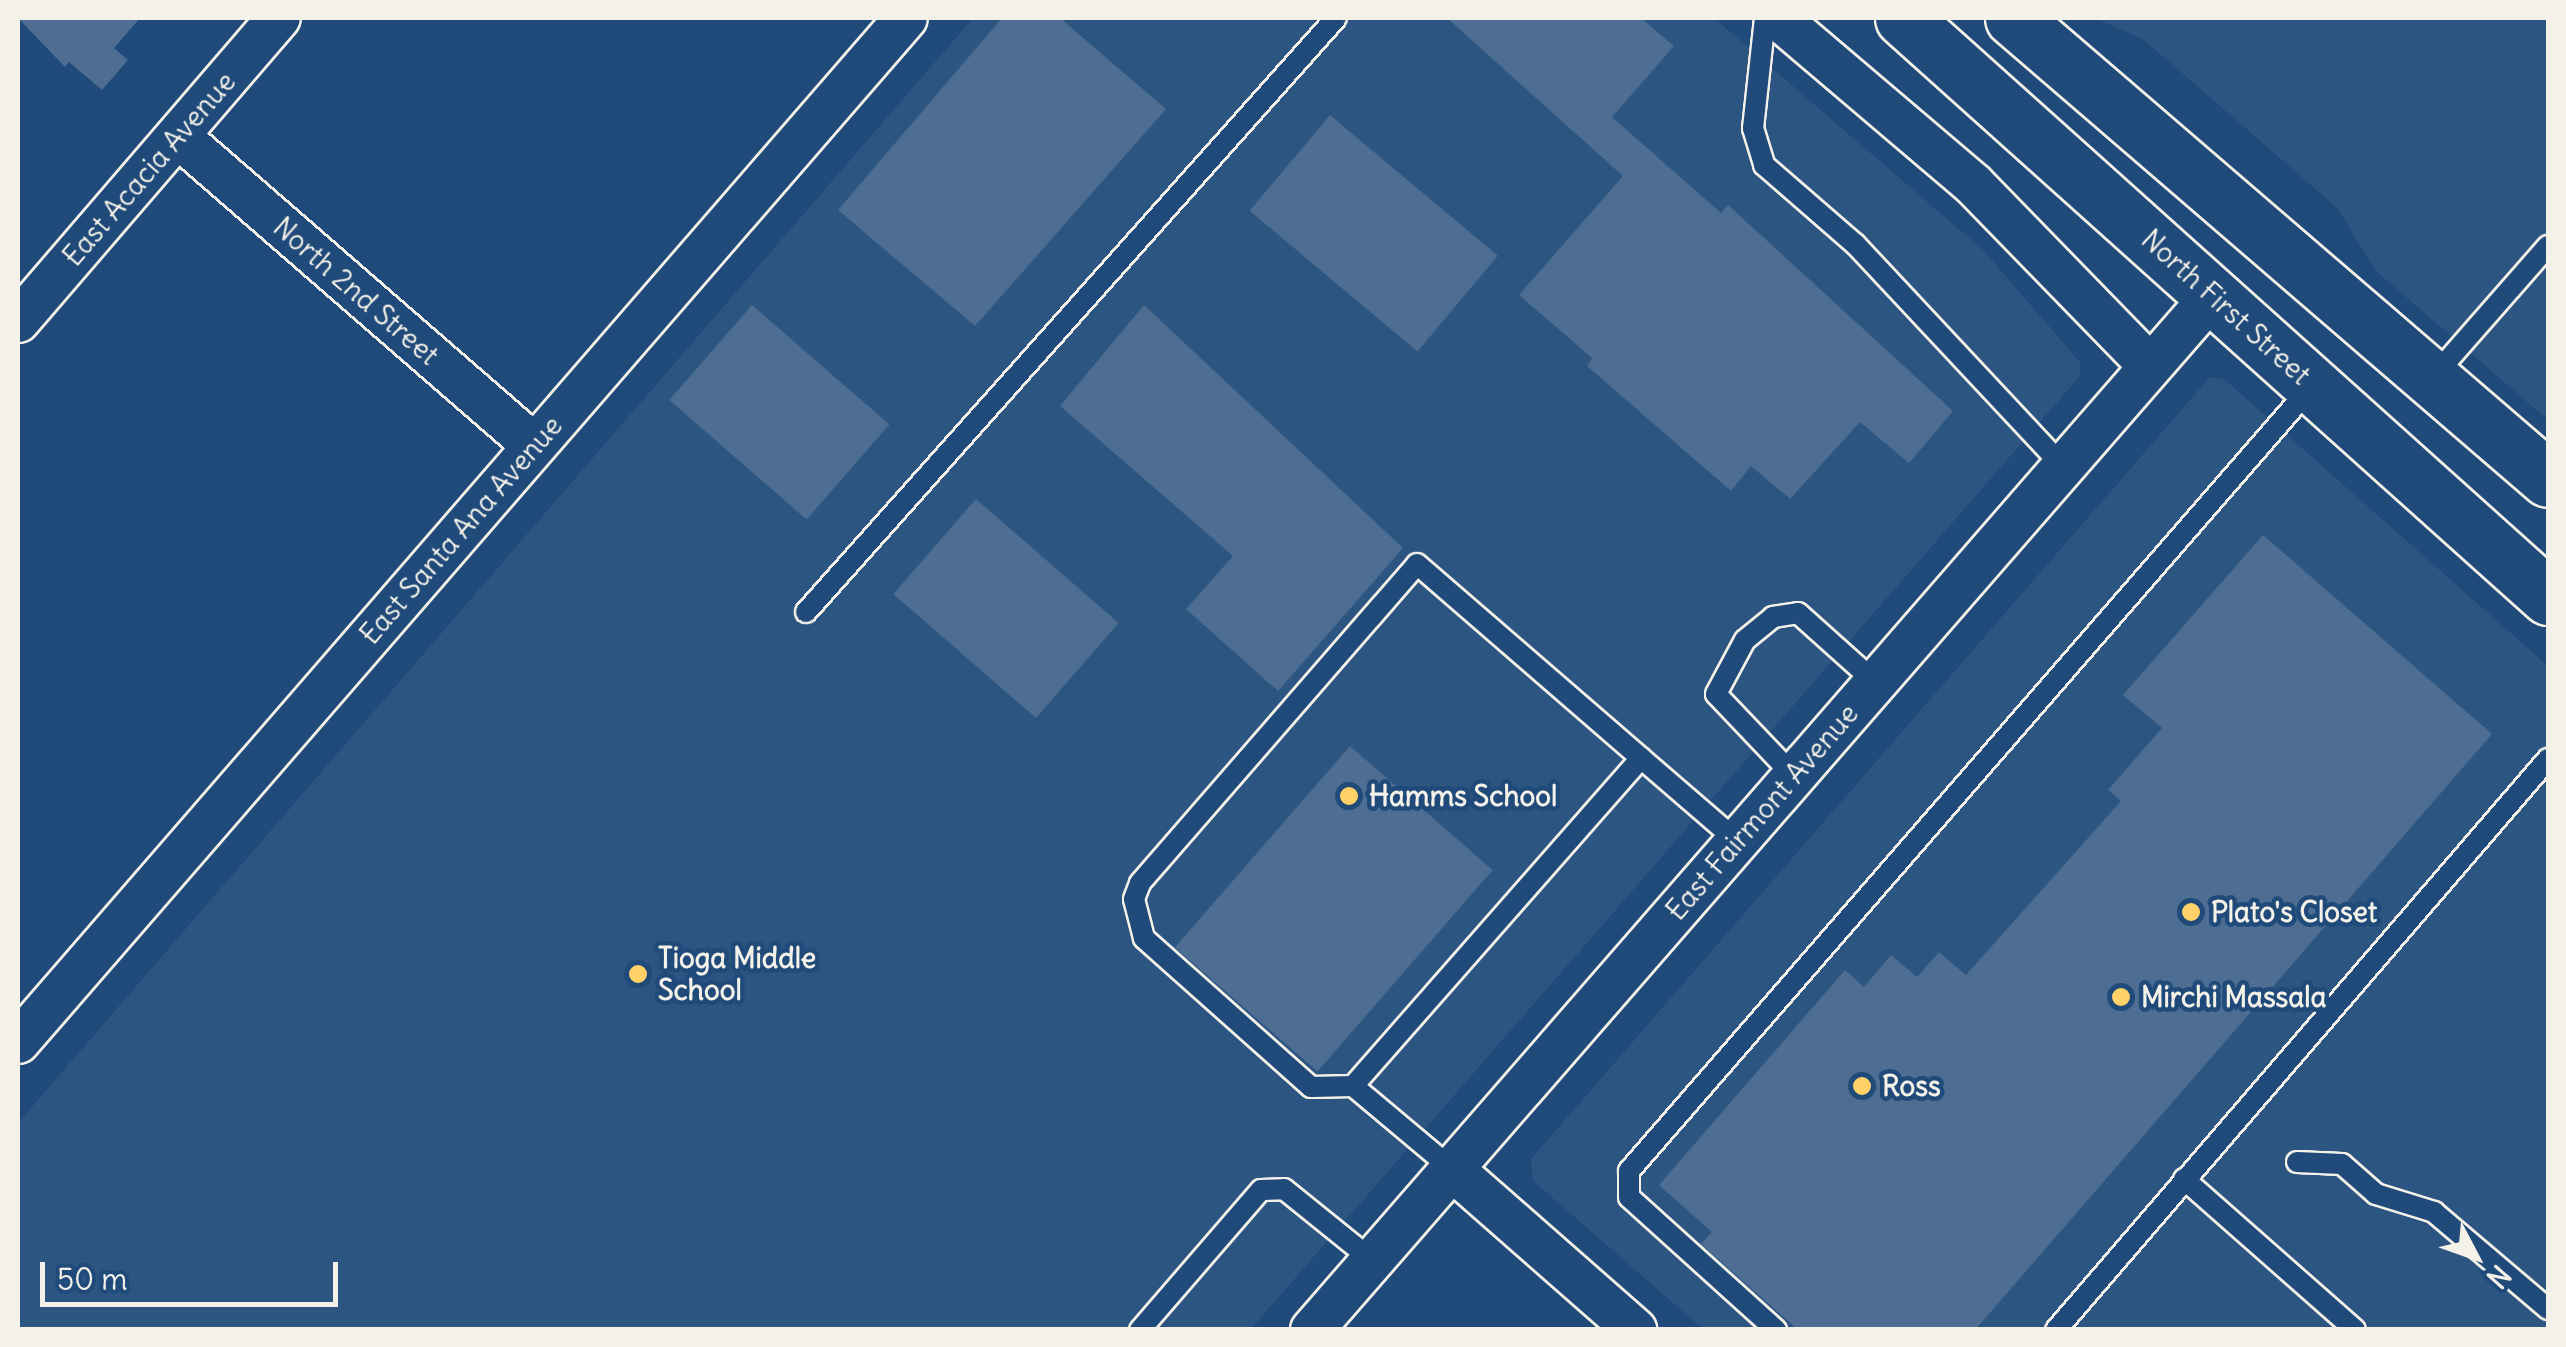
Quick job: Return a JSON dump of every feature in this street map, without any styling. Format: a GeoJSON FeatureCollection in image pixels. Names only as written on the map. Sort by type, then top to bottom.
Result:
{"type":"FeatureCollection","features":[{"type":"Feature","properties":{"kind":"main road","name":"North First Street"},"geometry":{"type":"LineString","coordinates":[[1903,18],[2548,597]]}},
{"type":"Feature","properties":{"kind":"main road"},"geometry":{"type":"LineString","coordinates":[[2014,18],[2548,479]]}},
{"type":"Feature","properties":{"kind":"street","name":"East Acacia Avenue"},"geometry":{"type":"LineString","coordinates":[[18,321],[280,18]]}},
{"type":"Feature","properties":{"kind":"street","name":"East Santa Ana Avenue"},"geometry":{"type":"LineString","coordinates":[[18,1042],[906,18]]}},
{"type":"Feature","properties":{"kind":"street"},"geometry":{"type":"LineString","coordinates":[[1778,18],[1974,185],[2150,366]]}},
{"type":"Feature","properties":{"kind":"street","name":"North 2nd Street"},"geometry":{"type":"LineString","coordinates":[[178,136],[534,446]]}},
{"type":"Feature","properties":{"kind":"street","name":"East Fairmont Avenue"},"geometry":{"type":"LineString","coordinates":[[1312,1330],[2213,294]]}},
{"type":"Feature","properties":{"kind":"street"},"geometry":{"type":"LineString","coordinates":[[1452,1169],[1635,1330]]}},
{"type":"Feature","properties":{"kind":"lane"},"geometry":{"type":"LineString","coordinates":[[806,612],[1336,18]]}},
{"type":"Feature","properties":{"kind":"lane"},"geometry":{"type":"LineString","coordinates":[[1764,18],[1756,62],[1756,152],[1911,303],[2063,466]]}},
{"type":"Feature","properties":{"kind":"lane"},"geometry":{"type":"LineString","coordinates":[[2432,378],[2548,246]]}},
{"type":"Feature","properties":{"kind":"lane"},"geometry":{"type":"LineString","coordinates":[[1776,1330],[1628,1197],[1629,1172],[2312,385]]}},
{"type":"Feature","properties":{"kind":"lane"},"geometry":{"type":"LineString","coordinates":[[1452,1169],[1352,1086],[1311,1087],[1144,938],[1134,899],[1140,883],[1418,564],[1737,841]]}},
{"type":"Feature","properties":{"kind":"lane"},"geometry":{"type":"LineString","coordinates":[[1794,776],[1716,694],[1745,640],[1773,616],[1798,613],[1876,682]]}},
{"type":"Feature","properties":{"kind":"lane"},"geometry":{"type":"LineString","coordinates":[[1352,1086],[1641,758]]}},
{"type":"Feature","properties":{"kind":"lane"},"geometry":{"type":"LineString","coordinates":[[2056,1330],[2548,758]]}},
{"type":"Feature","properties":{"kind":"lane"},"geometry":{"type":"LineString","coordinates":[[2296,1162],[2342,1164],[2376,1194],[2434,1212],[2548,1309]]}},
{"type":"Feature","properties":{"kind":"lane"},"geometry":{"type":"LineString","coordinates":[[2184,1180],[2355,1330]]}},
{"type":"Feature","properties":{"kind":"lane"},"geometry":{"type":"LineString","coordinates":[[1140,1330],[1261,1190],[1284,1189],[1372,1260]]}},
{"type":"Feature","properties":{"kind":"shaded area"},"geometry":{"type":"Polygon","coordinates":[[[973,18],[1714,18],[1983,250],[2080,362],[2080,376],[1251,1329],[18,1330],[18,1123],[973,18]]]}},
{"type":"Feature","properties":{"kind":"shaded area"},"geometry":{"type":"Polygon","coordinates":[[[2094,18],[2548,18],[2548,420],[2376,271],[2337,208],[2143,39],[2094,18]]]}},
{"type":"Feature","properties":{"kind":"shaded area"},"geometry":{"type":"Polygon","coordinates":[[[2210,377],[2224,379],[2548,666],[2548,1329],[1703,1329],[1533,1181],[1531,1159],[2210,377]]]}},
{"type":"Feature","properties":{"kind":"building"},"geometry":{"type":"Polygon","coordinates":[[[18,18],[140,18],[114,48],[128,60],[102,90],[69,62],[65,67],[18,18]]]}},
{"type":"Feature","properties":{"kind":"building"},"geometry":{"type":"Polygon","coordinates":[[[1002,18],[1060,18],[1166,109],[975,326],[838,210],[1002,18]]]}},
{"type":"Feature","properties":{"kind":"building"},"geometry":{"type":"Polygon","coordinates":[[[1447,18],[1641,18],[1674,46],[1612,117],[1721,213],[1728,205],[1953,411],[1909,463],[1860,422],[1790,499],[1751,466],[1731,491],[1587,366],[1592,358],[1519,295],[1623,176],[1447,18]]]}},
{"type":"Feature","properties":{"kind":"building"},"geometry":{"type":"Polygon","coordinates":[[[1330,115],[1498,256],[1417,352],[1250,211],[1330,115]]]}},
{"type":"Feature","properties":{"kind":"building"},"geometry":{"type":"Polygon","coordinates":[[[752,305],[889,424],[807,519],[669,400],[752,305]]]}},
{"type":"Feature","properties":{"kind":"building"},"geometry":{"type":"Polygon","coordinates":[[[1144,305],[1403,548],[1278,691],[1186,609],[1233,556],[1060,406],[1144,305]]]}},
{"type":"Feature","properties":{"kind":"building"},"geometry":{"type":"Polygon","coordinates":[[[976,499],[1119,623],[1036,718],[893,594],[976,499]]]}},
{"type":"Feature","properties":{"kind":"building"},"geometry":{"type":"Polygon","coordinates":[[[2263,535],[2492,734],[1975,1330],[1798,1330],[1701,1244],[1712,1232],[1659,1185],[1845,970],[1864,987],[1891,955],[1917,977],[1939,952],[1966,975],[2121,801],[2108,790],[2162,728],[2123,695],[2263,535]]]}},
{"type":"Feature","properties":{"kind":"building"},"geometry":{"type":"Polygon","coordinates":[[[1350,746],[1493,870],[1317,1072],[1175,948],[1350,746]]]}},
{"type":"Feature","properties":{"kind":"place","name":"Hamms School"},"geometry":{"type":"Point","coordinates":[1349,796]}},
{"type":"Feature","properties":{"kind":"place","name":"Plato's Closet"},"geometry":{"type":"Point","coordinates":[2191,912]}},
{"type":"Feature","properties":{"kind":"place","name":"Tioga Middle School"},"geometry":{"type":"Point","coordinates":[638,974]}},
{"type":"Feature","properties":{"kind":"place","name":"Mirchi Massala"},"geometry":{"type":"Point","coordinates":[2121,997]}},
{"type":"Feature","properties":{"kind":"place","name":"Ross"},"geometry":{"type":"Point","coordinates":[1862,1086]}}]}
